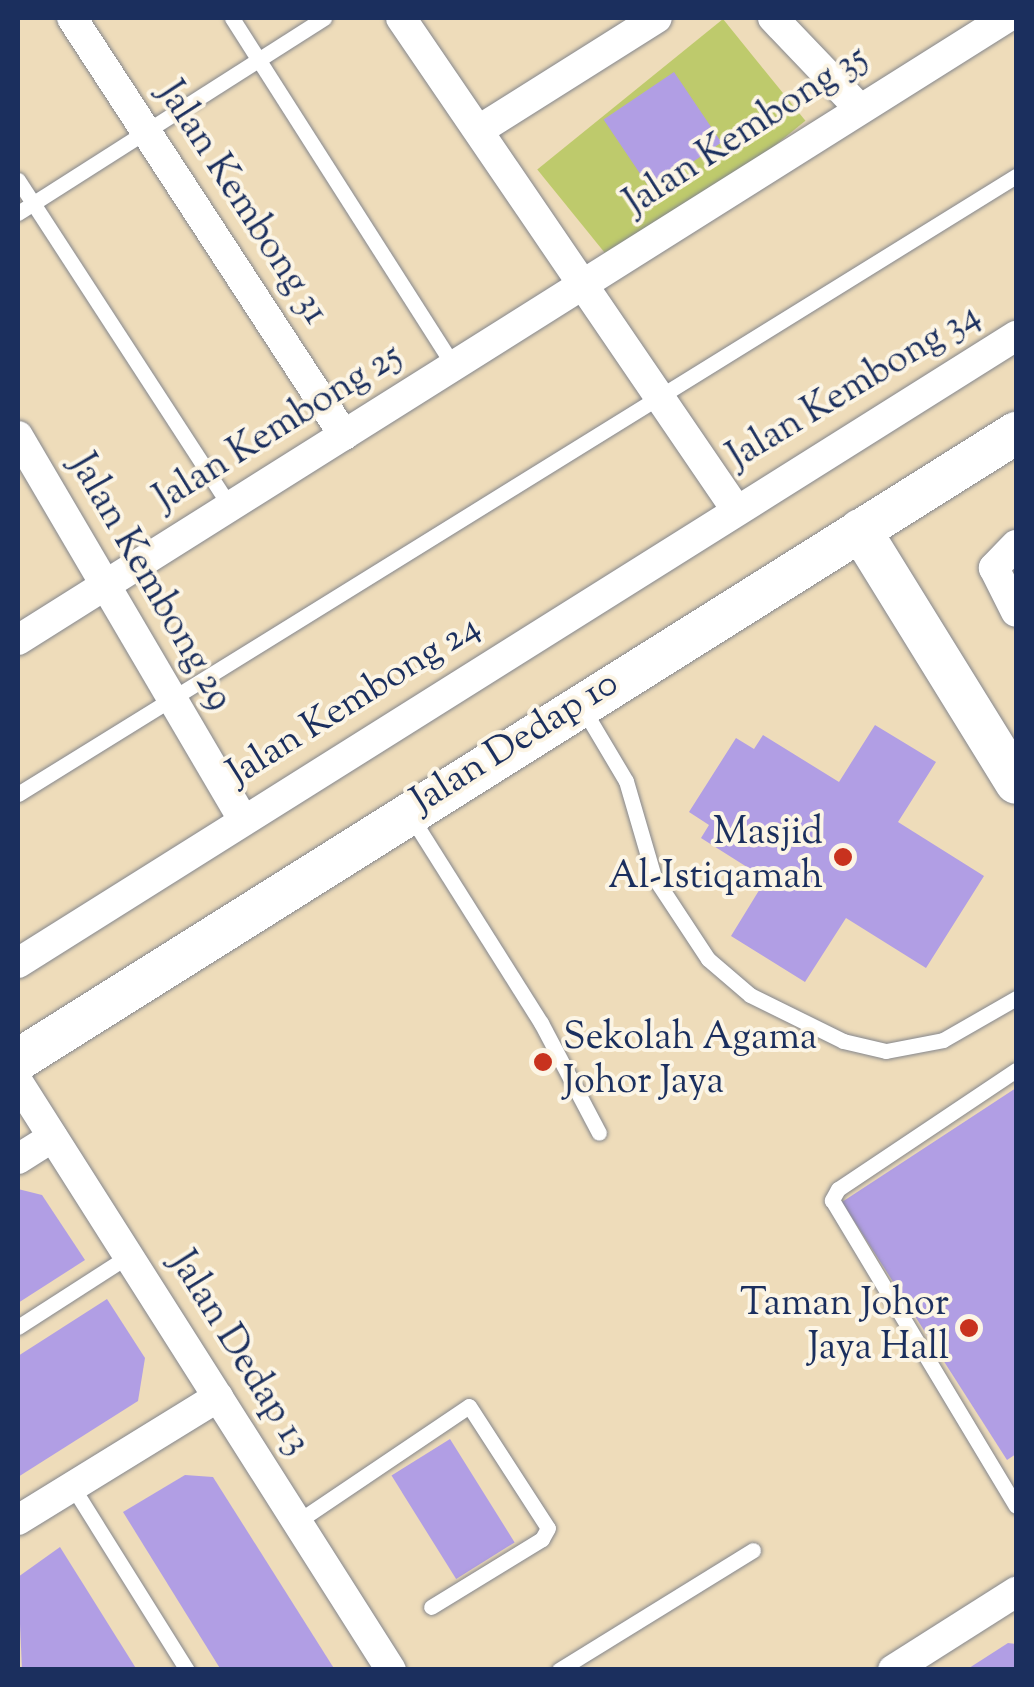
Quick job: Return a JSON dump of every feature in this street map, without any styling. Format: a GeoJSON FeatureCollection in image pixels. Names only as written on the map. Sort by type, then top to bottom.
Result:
{"type":"FeatureCollection","features":[{"type":"Feature","properties":{"kind":"main road","name":"Jalan Dedap 10"},"geometry":{"type":"LineString","coordinates":[[18,1060],[1016,433]]}},
{"type":"Feature","properties":{"kind":"main road"},"geometry":{"type":"LineString","coordinates":[[860,530],[1016,784]]}},
{"type":"Feature","properties":{"kind":"street","name":"Jalan Kembong 31"},"geometry":{"type":"LineString","coordinates":[[72,18],[344,434]]}},
{"type":"Feature","properties":{"kind":"street"},"geometry":{"type":"LineString","coordinates":[[401,18],[735,508]]}},
{"type":"Feature","properties":{"kind":"street"},"geometry":{"type":"LineString","coordinates":[[479,130],[656,18]]}},
{"type":"Feature","properties":{"kind":"street"},"geometry":{"type":"LineString","coordinates":[[773,18],[859,108]]}},
{"type":"Feature","properties":{"kind":"street","name":"Jalan Kembong 35"},"geometry":{"type":"LineString","coordinates":[[582,284],[990,20]]}},
{"type":"Feature","properties":{"kind":"street","name":"Jalan Kembong 25"},"geometry":{"type":"LineString","coordinates":[[18,640],[582,284]]}},
{"type":"Feature","properties":{"kind":"street","name":"Jalan Kembong 34"},"geometry":{"type":"LineString","coordinates":[[735,508],[1016,336]]}},
{"type":"Feature","properties":{"kind":"street","name":"Jalan Kembong 29"},"geometry":{"type":"LineString","coordinates":[[18,436],[110,584],[170,701],[243,820]]}},
{"type":"Feature","properties":{"kind":"street","name":"Jalan Kembong 24"},"geometry":{"type":"LineString","coordinates":[[18,963],[735,508]]}},
{"type":"Feature","properties":{"kind":"street"},"geometry":{"type":"LineString","coordinates":[[1016,545],[994,568],[1016,612]]}},
{"type":"Feature","properties":{"kind":"street","name":"Jalan Dedap 13"},"geometry":{"type":"LineString","coordinates":[[18,1082],[391,1670]]}},
{"type":"Feature","properties":{"kind":"street"},"geometry":{"type":"LineString","coordinates":[[18,1158],[53,1137]]}},
{"type":"Feature","properties":{"kind":"street"},"geometry":{"type":"LineString","coordinates":[[18,1520],[218,1396]]}},
{"type":"Feature","properties":{"kind":"street"},"geometry":{"type":"LineString","coordinates":[[893,1670],[1016,1592]]}},
{"type":"Feature","properties":{"kind":"lane"},"geometry":{"type":"LineString","coordinates":[[232,18],[454,366]]}},
{"type":"Feature","properties":{"kind":"lane"},"geometry":{"type":"LineString","coordinates":[[18,213],[324,18]]}},
{"type":"Feature","properties":{"kind":"lane"},"geometry":{"type":"LineString","coordinates":[[18,794],[1016,176]]}},
{"type":"Feature","properties":{"kind":"lane"},"geometry":{"type":"LineString","coordinates":[[18,180],[230,506]]}},
{"type":"Feature","properties":{"kind":"lane"},"geometry":{"type":"LineString","coordinates":[[580,704],[626,781],[654,877],[708,960],[750,995],[843,1042],[886,1051],[942,1040],[1016,998]]}},
{"type":"Feature","properties":{"kind":"lane"},"geometry":{"type":"LineString","coordinates":[[408,812],[523,992],[599,1133]]}},
{"type":"Feature","properties":{"kind":"lane"},"geometry":{"type":"LineString","coordinates":[[1016,1070],[838,1189],[832,1200],[1012,1486],[1016,1506]]}},
{"type":"Feature","properties":{"kind":"lane"},"geometry":{"type":"LineString","coordinates":[[18,1327],[128,1256]]}},
{"type":"Feature","properties":{"kind":"lane"},"geometry":{"type":"LineString","coordinates":[[297,1522],[469,1406],[548,1528],[542,1539],[431,1607]]}},
{"type":"Feature","properties":{"kind":"lane"},"geometry":{"type":"LineString","coordinates":[[72,1486],[186,1670]]}},
{"type":"Feature","properties":{"kind":"lane"},"geometry":{"type":"LineString","coordinates":[[560,1670],[753,1550]]}},
{"type":"Feature","properties":{"kind":"green space"},"geometry":{"type":"Polygon","coordinates":[[[723,19],[805,121],[620,271],[537,169],[723,19]]]}},
{"type":"Feature","properties":{"kind":"building"},"geometry":{"type":"Polygon","coordinates":[[[674,72],[722,142],[651,190],[604,120],[674,72]]]}},
{"type":"Feature","properties":{"kind":"building","name":"Masjid Al-Istiqamah"},"geometry":{"type":"Polygon","coordinates":[[[875,725],[936,762],[898,822],[984,876],[926,968],[846,918],[805,982],[731,936],[766,879],[701,838],[709,825],[689,812],[736,738],[754,749],[763,735],[839,782],[875,725]]]}},
{"type":"Feature","properties":{"kind":"building","name":"Taman Johor Jaya Hall"},"geometry":{"type":"Polygon","coordinates":[[[1016,1088],[1016,1454],[1007,1460],[842,1202],[1016,1088]]]}},
{"type":"Feature","properties":{"kind":"building"},"geometry":{"type":"Polygon","coordinates":[[[18,1189],[42,1195],[85,1260],[18,1303],[18,1189]]]}},
{"type":"Feature","properties":{"kind":"building"},"geometry":{"type":"Polygon","coordinates":[[[107,1299],[145,1358],[138,1401],[18,1477],[18,1356],[107,1299]]]}},
{"type":"Feature","properties":{"kind":"building"},"geometry":{"type":"Polygon","coordinates":[[[450,1439],[515,1542],[456,1579],[391,1476],[450,1439]]]}},
{"type":"Feature","properties":{"kind":"building"},"geometry":{"type":"Polygon","coordinates":[[[185,1475],[213,1477],[335,1670],[221,1670],[123,1512],[185,1475]]]}},
{"type":"Feature","properties":{"kind":"building"},"geometry":{"type":"Polygon","coordinates":[[[60,1547],[137,1670],[22,1670],[18,1577],[60,1547]]]}},
{"type":"Feature","properties":{"kind":"building"},"geometry":{"type":"Polygon","coordinates":[[[1008,1643],[1016,1644],[1016,1670],[966,1670],[1008,1643]]]}},
{"type":"Feature","properties":{"kind":"place","name":"Masjid Al-Istiqamah"},"geometry":{"type":"Point","coordinates":[843,857]}},
{"type":"Feature","properties":{"kind":"place","name":"Sekolah Agama Johor Jaya"},"geometry":{"type":"Point","coordinates":[543,1062]}},
{"type":"Feature","properties":{"kind":"place","name":"Taman Johor Jaya Hall"},"geometry":{"type":"Point","coordinates":[969,1328]}}]}
